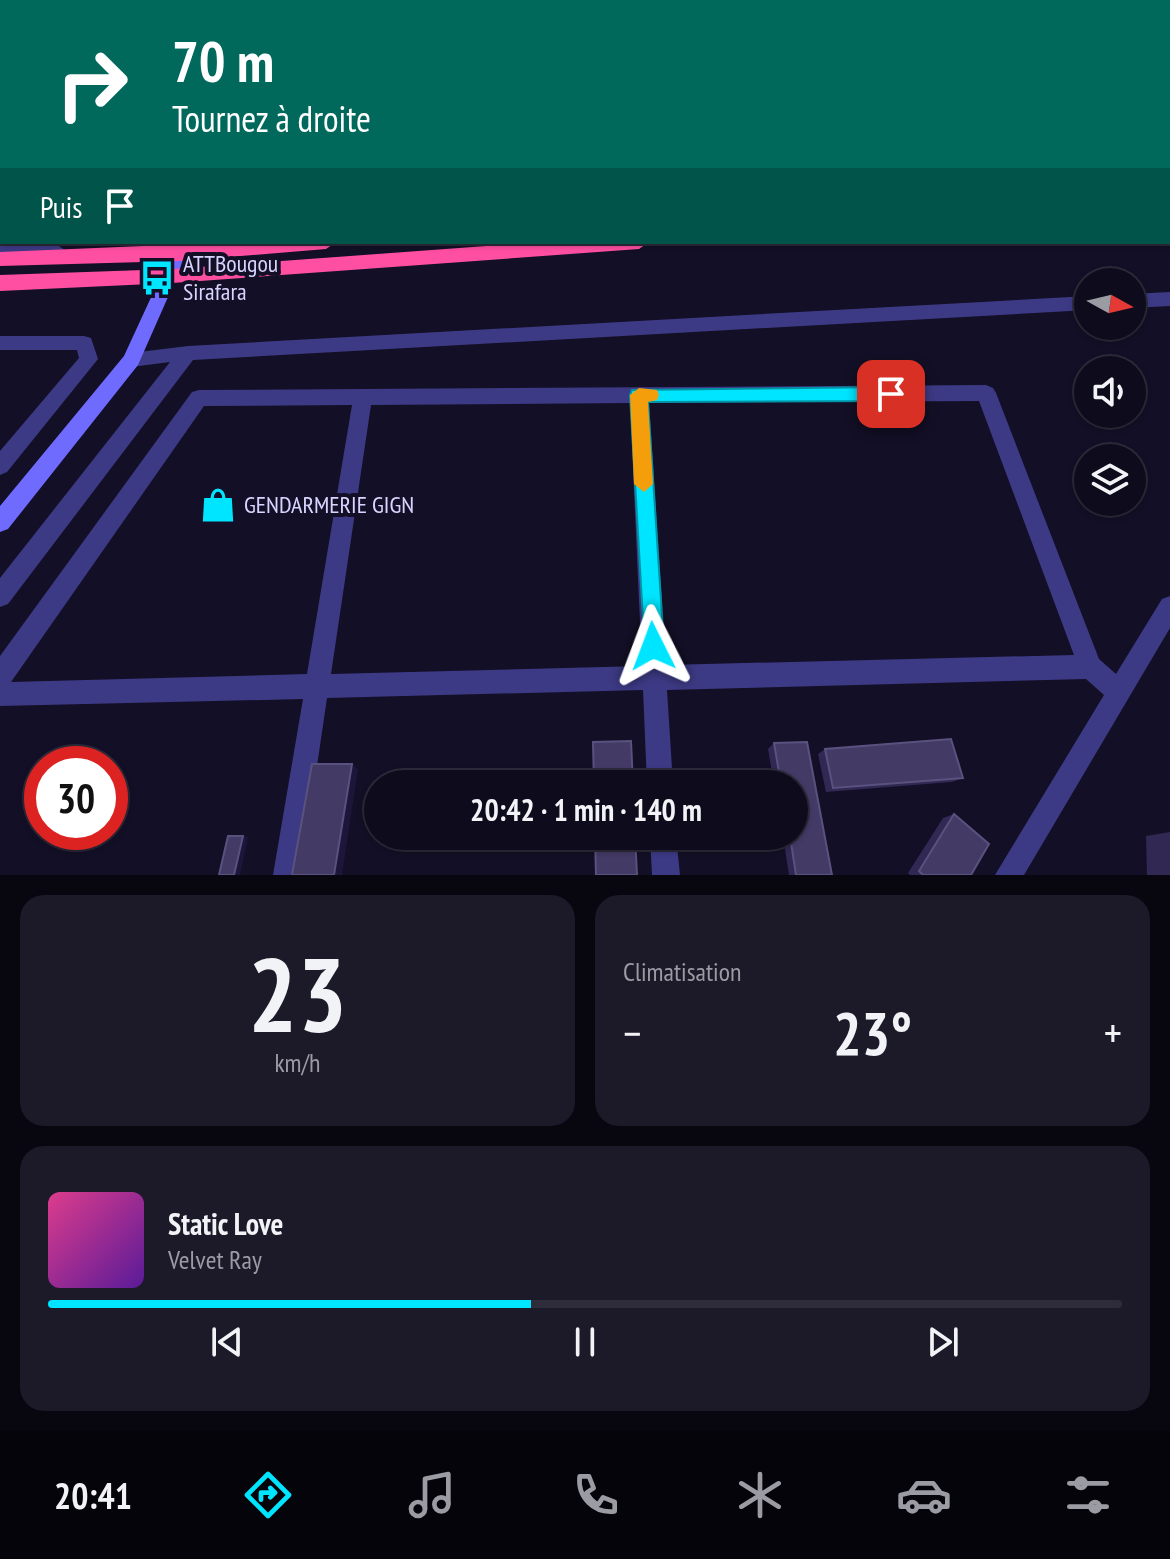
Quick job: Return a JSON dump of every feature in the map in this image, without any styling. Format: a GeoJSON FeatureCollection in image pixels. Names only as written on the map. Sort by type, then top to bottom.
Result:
{"type":"FeatureCollection","features":[{"type":"Feature","properties":{"kind":"highway"},"geometry":{"type":"LineString","coordinates":[[0,259],[179,254],[302,244]]}},
{"type":"Feature","properties":{"kind":"highway"},"geometry":{"type":"LineString","coordinates":[[0,283],[172,276],[612,244]]}},
{"type":"Feature","properties":{"kind":"street"},"geometry":{"type":"LineString","coordinates":[[0,522],[131,360],[172,276],[179,254]]}},
{"type":"Feature","properties":{"kind":"street"},"geometry":{"type":"LineString","coordinates":[[1146,300],[1170,299]]}},
{"type":"Feature","properties":{"kind":"street"},"geometry":{"type":"LineString","coordinates":[[131,360],[188,353],[1074,304]]}},
{"type":"Feature","properties":{"kind":"street"},"geometry":{"type":"LineString","coordinates":[[0,343],[84,343],[89,359],[0,466]]}},
{"type":"Feature","properties":{"kind":"street"},"geometry":{"type":"LineString","coordinates":[[0,596],[188,353]]}},
{"type":"Feature","properties":{"kind":"street"},"geometry":{"type":"LineString","coordinates":[[0,676],[199,398],[986,393],[1090,667],[1119,692]]}},
{"type":"Feature","properties":{"kind":"street"},"geometry":{"type":"LineString","coordinates":[[639,395],[659,770]]}},
{"type":"Feature","properties":{"kind":"street"},"geometry":{"type":"LineString","coordinates":[[287,875],[363,397]]}},
{"type":"Feature","properties":{"kind":"street"},"geometry":{"type":"LineString","coordinates":[[1009,875],[1170,607]]}},
{"type":"Feature","properties":{"kind":"street"},"geometry":{"type":"LineString","coordinates":[[0,694],[1090,667]]}},
{"type":"Feature","properties":{"kind":"street"},"geometry":{"type":"LineString","coordinates":[[664,850],[666,875]]}},
{"type":"Feature","properties":{"kind":"lane"},"geometry":{"type":"LineString","coordinates":[[0,251],[112,254]]}},
{"type":"Feature","properties":{"kind":"lane"},"geometry":{"type":"LineString","coordinates":[[0,290],[48,282]]}},
{"type":"Feature","properties":{"kind":"building"},"geometry":{"type":"Polygon","coordinates":[[[951,739],[963,778],[833,788],[825,749],[951,739]]]}},
{"type":"Feature","properties":{"kind":"building"},"geometry":{"type":"Polygon","coordinates":[[[631,741],[632,770],[594,770],[593,742],[631,741]]]}},
{"type":"Feature","properties":{"kind":"building"},"geometry":{"type":"Polygon","coordinates":[[[807,742],[832,875],[796,875],[792,850],[808,850],[808,770],[779,770],[774,743],[807,742]]]}},
{"type":"Feature","properties":{"kind":"building"},"geometry":{"type":"Polygon","coordinates":[[[312,764],[352,764],[334,875],[292,875],[312,764]]]}},
{"type":"Feature","properties":{"kind":"building"},"geometry":{"type":"Polygon","coordinates":[[[954,814],[989,844],[971,875],[923,875],[919,871],[954,814]]]}},
{"type":"Feature","properties":{"kind":"building"},"geometry":{"type":"Polygon","coordinates":[[[228,836],[243,836],[234,875],[219,875],[228,836]]]}},
{"type":"Feature","properties":{"kind":"building"},"geometry":{"type":"Polygon","coordinates":[[[595,850],[636,850],[637,875],[596,875],[595,850]]]}},
{"type":"Feature","properties":{"kind":"slow traffic"},"geometry":{"type":"LineString","coordinates":[[644,484],[639,395],[651,395]]}},
{"type":"Feature","properties":{"kind":"place","name":"ATTBougou Sirafara"},"geometry":{"type":"Point","coordinates":[157,278]}},
{"type":"Feature","properties":{"kind":"place","name":"GENDARMERIE GIGN"},"geometry":{"type":"Point","coordinates":[218,505]}},
{"type":"Feature","properties":{"kind":"route"},"geometry":{"type":"LineString","coordinates":[[653,646],[639,395],[891,394]]}}]}
